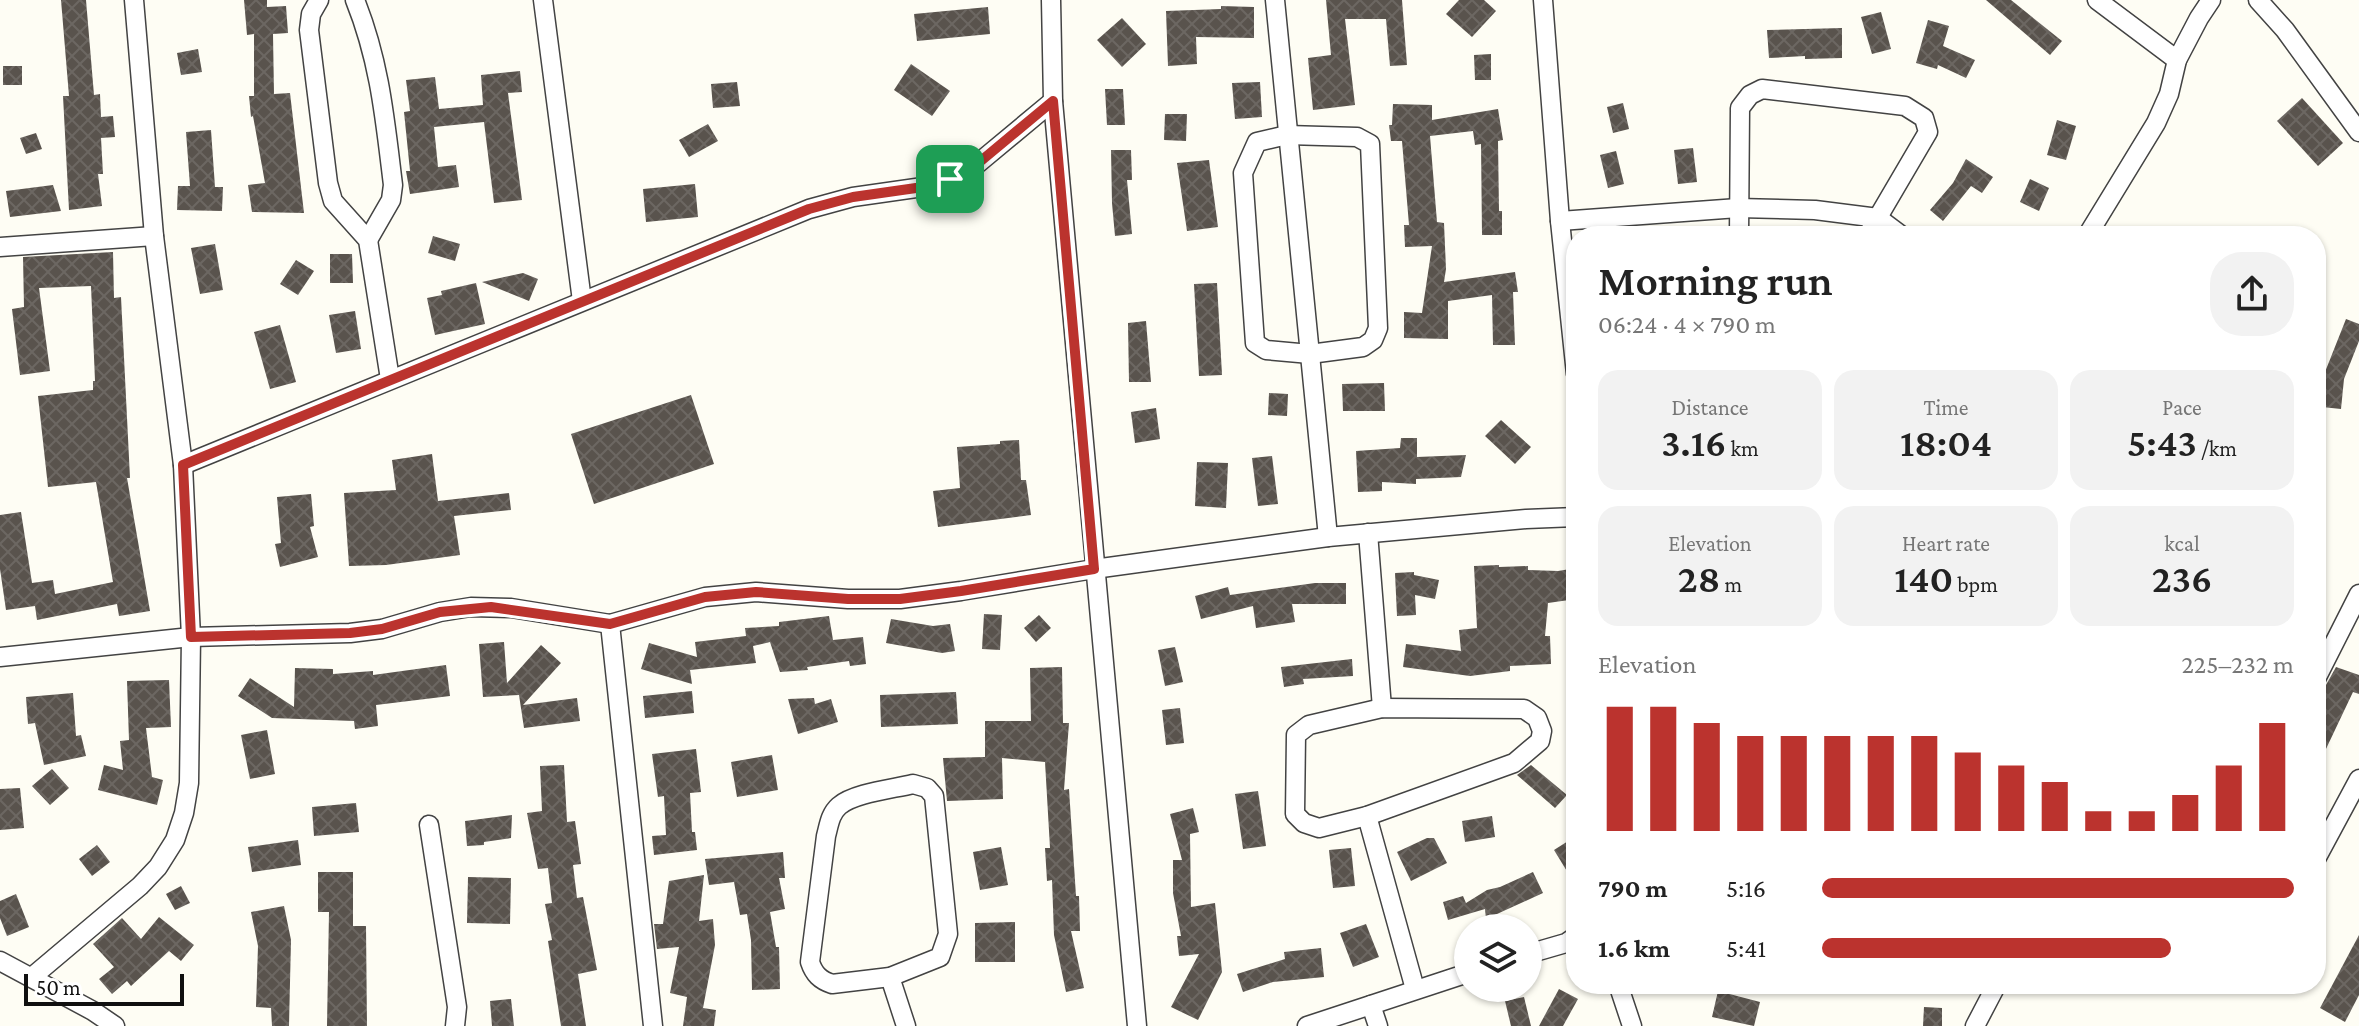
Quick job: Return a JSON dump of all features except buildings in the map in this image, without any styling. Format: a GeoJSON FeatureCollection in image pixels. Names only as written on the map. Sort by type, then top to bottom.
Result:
{"type":"FeatureCollection","features":[{"type":"Feature","properties":{"kind":"street"},"geometry":{"type":"LineString","coordinates":[[32,977],[140,886],[158,867],[175,840],[189,783],[191,637],[183,465],[154,236],[134,0]]}},
{"type":"Feature","properties":{"kind":"street"},"geometry":{"type":"LineString","coordinates":[[319,0],[311,14],[309,30],[328,183],[333,201],[368,240],[390,379]]}},
{"type":"Feature","properties":{"kind":"street"},"geometry":{"type":"LineString","coordinates":[[355,0],[381,90],[393,185],[391,200],[368,240]]}},
{"type":"Feature","properties":{"kind":"street"},"geometry":{"type":"LineString","coordinates":[[543,0],[582,301]]}},
{"type":"Feature","properties":{"kind":"street"},"geometry":{"type":"LineString","coordinates":[[1051,0],[1053,101],[1137,1026]]}},
{"type":"Feature","properties":{"kind":"street"},"geometry":{"type":"LineString","coordinates":[[1275,0],[1328,537]]}},
{"type":"Feature","properties":{"kind":"street"},"geometry":{"type":"LineString","coordinates":[[1543,0],[1566,278]]}},
{"type":"Feature","properties":{"kind":"street"},"geometry":{"type":"LineString","coordinates":[[2097,0],[2177,60]]}},
{"type":"Feature","properties":{"kind":"street"},"geometry":{"type":"LineString","coordinates":[[2093,226],[2156,123],[2169,94],[2177,60],[2211,0]]}},
{"type":"Feature","properties":{"kind":"street"},"geometry":{"type":"LineString","coordinates":[[2258,0],[2285,30],[2359,132]]}},
{"type":"Feature","properties":{"kind":"street"},"geometry":{"type":"LineString","coordinates":[[1739,226],[1740,108],[1750,95],[1762,89],[1905,106],[1924,118],[1928,132],[1873,226]]}},
{"type":"Feature","properties":{"kind":"street"},"geometry":{"type":"LineString","coordinates":[[183,465],[809,209],[853,197],[923,187],[950,179],[976,165],[1053,101]]}},
{"type":"Feature","properties":{"kind":"street"},"geometry":{"type":"LineString","coordinates":[[1287,135],[1357,137],[1370,144],[1378,328],[1373,340],[1363,347],[1310,354],[1266,350],[1255,343],[1243,173],[1257,142],[1287,135]]}},
{"type":"Feature","properties":{"kind":"street"},"geometry":{"type":"LineString","coordinates":[[1560,221],[1738,208],[1815,210],[1878,218],[1889,226]]}},
{"type":"Feature","properties":{"kind":"street"},"geometry":{"type":"LineString","coordinates":[[0,247],[154,236]]}},
{"type":"Feature","properties":{"kind":"street"},"geometry":{"type":"LineString","coordinates":[[0,657],[191,637],[350,633],[382,629],[440,612],[491,607],[610,624],[705,597],[756,592],[848,599],[900,599],[1328,537],[1566,518]]}},
{"type":"Feature","properties":{"kind":"street"},"geometry":{"type":"LineString","coordinates":[[1368,533],[1382,708]]}},
{"type":"Feature","properties":{"kind":"street"},"geometry":{"type":"LineString","coordinates":[[2326,659],[2359,594]]}},
{"type":"Feature","properties":{"kind":"street"},"geometry":{"type":"LineString","coordinates":[[610,624],[653,1026]]}},
{"type":"Feature","properties":{"kind":"street"},"geometry":{"type":"LineString","coordinates":[[1382,708],[1524,709],[1537,718],[1542,731],[1540,741],[1514,763],[1367,816],[1319,828],[1304,823],[1295,814],[1296,735],[1309,725],[1382,708]]}},
{"type":"Feature","properties":{"kind":"street"},"geometry":{"type":"LineString","coordinates":[[2326,840],[2359,779]]}},
{"type":"Feature","properties":{"kind":"street"},"geometry":{"type":"LineString","coordinates":[[913,784],[927,788],[934,796],[948,934],[940,957],[890,977],[832,984],[817,976],[810,962],[830,818],[838,807],[851,799],[913,784]]}},
{"type":"Feature","properties":{"kind":"street"},"geometry":{"type":"LineString","coordinates":[[1367,816],[1415,989]]}},
{"type":"Feature","properties":{"kind":"street"},"geometry":{"type":"LineString","coordinates":[[429,825],[457,1007],[455,1026]]}},
{"type":"Feature","properties":{"kind":"street"},"geometry":{"type":"LineString","coordinates":[[1542,950],[1566,943]]}},
{"type":"Feature","properties":{"kind":"street"},"geometry":{"type":"LineString","coordinates":[[0,961],[115,1026]]}},
{"type":"Feature","properties":{"kind":"street"},"geometry":{"type":"LineString","coordinates":[[890,977],[906,1026]]}},
{"type":"Feature","properties":{"kind":"street"},"geometry":{"type":"LineString","coordinates":[[1307,1026],[1454,977]]}},
{"type":"Feature","properties":{"kind":"street"},"geometry":{"type":"LineString","coordinates":[[1621,994],[1632,1026]]}},
{"type":"Feature","properties":{"kind":"street"},"geometry":{"type":"LineString","coordinates":[[1975,1026],[1992,994]]}},
{"type":"Feature","properties":{"kind":"street"},"geometry":{"type":"LineString","coordinates":[[1371,1005],[1378,1026]]}},
{"type":"Feature","properties":{"kind":"route"},"geometry":{"type":"LineString","coordinates":[[1053,101],[1094,569],[900,599],[848,599],[756,592],[705,597],[610,624],[511,608],[471,607],[440,612],[382,629],[350,633],[191,637],[183,465],[809,209],[853,197],[923,187],[950,179],[976,165],[1053,101]]}}]}
